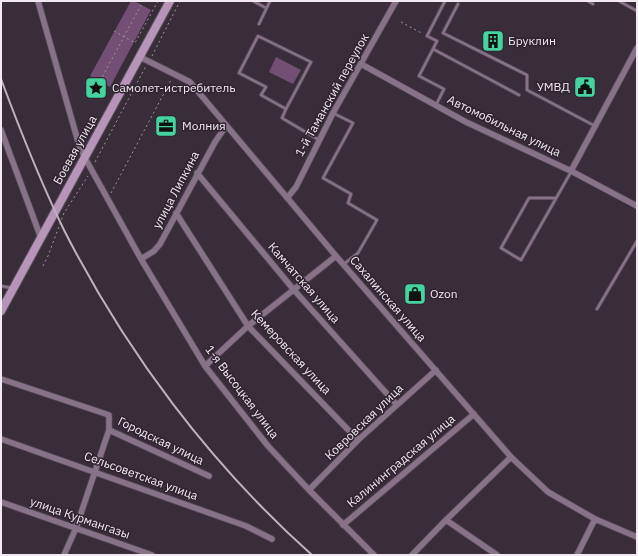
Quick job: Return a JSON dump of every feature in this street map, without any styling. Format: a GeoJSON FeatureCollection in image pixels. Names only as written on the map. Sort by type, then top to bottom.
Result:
{"type":"FeatureCollection","features":[{"type":"Feature","properties":{"kind":"main road","name":"Боевая улица"},"geometry":{"type":"LineString","coordinates":[[1,311],[170,1]]}},
{"type":"Feature","properties":{"kind":"street","name":"1-я Высоцкая улица"},"geometry":{"type":"LineString","coordinates":[[38,1],[85,158],[107,201],[205,366],[268,446],[343,525],[374,555]]}},
{"type":"Feature","properties":{"kind":"street","name":"1-й Таманский переулок"},"geometry":{"type":"LineString","coordinates":[[287,198],[296,187],[333,113],[362,64],[396,1]]}},
{"type":"Feature","properties":{"kind":"street"},"geometry":{"type":"LineString","coordinates":[[571,171],[637,48]]}},
{"type":"Feature","properties":{"kind":"street","name":"Сахалинская улица"},"geometry":{"type":"LineString","coordinates":[[140,57],[190,82],[336,256],[511,457],[548,492],[595,519],[637,537]]}},
{"type":"Feature","properties":{"kind":"street","name":"Автомобильная улица"},"geometry":{"type":"LineString","coordinates":[[362,64],[466,122],[571,171],[637,206]]}},
{"type":"Feature","properties":{"kind":"street","name":"улица Липкина"},"geometry":{"type":"LineString","coordinates":[[141,259],[154,251],[160,244],[214,142],[226,126]]}},
{"type":"Feature","properties":{"kind":"street"},"geometry":{"type":"LineString","coordinates":[[1,130],[41,238]]}},
{"type":"Feature","properties":{"kind":"street","name":"Камчатская улица"},"geometry":{"type":"LineString","coordinates":[[197,173],[294,290],[396,405]]}},
{"type":"Feature","properties":{"kind":"street","name":"Кемеровская улица"},"geometry":{"type":"LineString","coordinates":[[176,213],[248,326],[358,440]]}},
{"type":"Feature","properties":{"kind":"street"},"geometry":{"type":"LineString","coordinates":[[205,366],[248,326],[336,256]]}},
{"type":"Feature","properties":{"kind":"street","name":"Ковровская улица"},"geometry":{"type":"LineString","coordinates":[[309,490],[358,440],[436,370]]}},
{"type":"Feature","properties":{"kind":"street","name":"Городская улица"},"geometry":{"type":"LineString","coordinates":[[1,379],[109,415],[109,430],[210,476]]}},
{"type":"Feature","properties":{"kind":"street","name":"Калининградская улица"},"geometry":{"type":"LineString","coordinates":[[343,525],[474,414]]}},
{"type":"Feature","properties":{"kind":"street"},"geometry":{"type":"LineString","coordinates":[[64,555],[76,528],[109,430]]}},
{"type":"Feature","properties":{"kind":"street","name":"Сельсоветская улица"},"geometry":{"type":"LineString","coordinates":[[1,439],[246,526],[272,539]]}},
{"type":"Feature","properties":{"kind":"street"},"geometry":{"type":"LineString","coordinates":[[412,555],[511,457]]}},
{"type":"Feature","properties":{"kind":"street","name":"улица Курмангазы"},"geometry":{"type":"LineString","coordinates":[[1,502],[152,555]]}},
{"type":"Feature","properties":{"kind":"street"},"geometry":{"type":"LineString","coordinates":[[577,555],[595,519]]}},
{"type":"Feature","properties":{"kind":"street"},"geometry":{"type":"LineString","coordinates":[[446,520],[497,555]]}},
{"type":"Feature","properties":{"kind":"lane"},"geometry":{"type":"LineString","coordinates":[[253,1],[266,8]]}},
{"type":"Feature","properties":{"kind":"lane"},"geometry":{"type":"LineString","coordinates":[[259,24],[270,1]]}},
{"type":"Feature","properties":{"kind":"lane"},"geometry":{"type":"LineString","coordinates":[[436,105],[444,89],[419,76],[437,42],[427,36],[445,1]]}},
{"type":"Feature","properties":{"kind":"lane"},"geometry":{"type":"LineString","coordinates":[[588,1],[593,4]]}},
{"type":"Feature","properties":{"kind":"lane"},"geometry":{"type":"LineString","coordinates":[[619,1],[637,11]]}},
{"type":"Feature","properties":{"kind":"lane"},"geometry":{"type":"LineString","coordinates":[[458,4],[443,32],[527,76],[528,90],[595,126]]}},
{"type":"Feature","properties":{"kind":"lane"},"geometry":{"type":"LineString","coordinates":[[286,109],[261,95],[266,87],[239,73],[258,36],[311,62],[282,118],[319,140]]}},
{"type":"Feature","properties":{"kind":"lane"},"geometry":{"type":"LineString","coordinates":[[434,48],[520,95]]}},
{"type":"Feature","properties":{"kind":"lane"},"geometry":{"type":"LineString","coordinates":[[333,113],[353,123],[323,178],[351,194],[348,203],[377,220],[358,254],[344,265]]}},
{"type":"Feature","properties":{"kind":"lane"},"geometry":{"type":"LineString","coordinates":[[556,198],[529,198],[501,248],[522,260],[571,171]]}},
{"type":"Feature","properties":{"kind":"lane"},"geometry":{"type":"LineString","coordinates":[[597,310],[637,241]]}},
{"type":"Feature","properties":{"kind":"lane"},"geometry":{"type":"LineString","coordinates":[[1,286],[14,288]]}},
{"type":"Feature","properties":{"kind":"path"},"geometry":{"type":"LineString","coordinates":[[114,31],[136,43],[158,1]]}},
{"type":"Feature","properties":{"kind":"path"},"geometry":{"type":"LineString","coordinates":[[42,266],[48,256],[64,213],[91,170],[180,1]]}},
{"type":"Feature","properties":{"kind":"path"},"geometry":{"type":"LineString","coordinates":[[100,82],[141,5]]}},
{"type":"Feature","properties":{"kind":"path"},"geometry":{"type":"LineString","coordinates":[[401,22],[427,36]]}},
{"type":"Feature","properties":{"kind":"path"},"geometry":{"type":"LineString","coordinates":[[107,201],[174,74]]}},
{"type":"Feature","properties":{"kind":"shaded area"},"geometry":{"type":"Polygon","coordinates":[[[131,1],[134,1],[151,10],[110,87],[90,76],[131,1]]]}},
{"type":"Feature","properties":{"kind":"shaded area"},"geometry":{"type":"Polygon","coordinates":[[[276,57],[301,70],[293,84],[269,72],[276,57]]]}},
{"type":"Feature","properties":{"kind":"railway"},"geometry":{"type":"LineString","coordinates":[[1,79],[15,117],[64,230],[88,275],[143,362],[173,404],[239,483],[312,555]]}},
{"type":"Feature","properties":{"kind":"place","name":"Бруклин"},"geometry":{"type":"Point","coordinates":[493,41]}},
{"type":"Feature","properties":{"kind":"place","name":"УМВД"},"geometry":{"type":"Point","coordinates":[585,87]}},
{"type":"Feature","properties":{"kind":"place","name":"Самолет-истребитель"},"geometry":{"type":"Point","coordinates":[96,88]}},
{"type":"Feature","properties":{"kind":"place","name":"Молния"},"geometry":{"type":"Point","coordinates":[166,126]}},
{"type":"Feature","properties":{"kind":"place","name":"Ozon"},"geometry":{"type":"Point","coordinates":[415,294]}}]}
